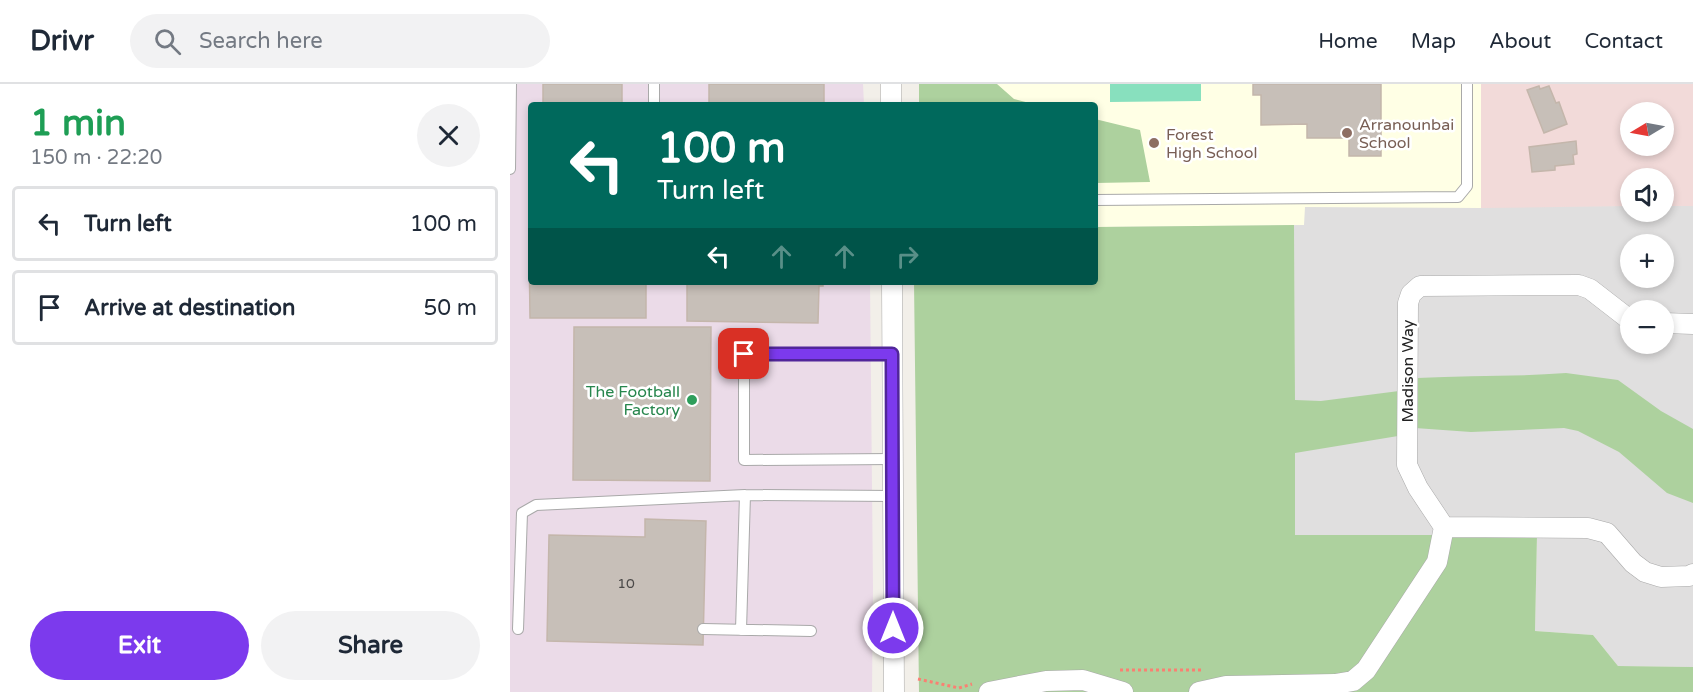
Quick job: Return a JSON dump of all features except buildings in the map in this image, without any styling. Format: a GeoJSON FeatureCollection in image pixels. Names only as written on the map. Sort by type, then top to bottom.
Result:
{"type":"FeatureCollection","features":[{"type":"Feature","properties":{"kind":"street"},"geometry":{"type":"LineString","coordinates":[[891,84],[891,102]]}},
{"type":"Feature","properties":{"kind":"street"},"geometry":{"type":"LineString","coordinates":[[892,285],[894,692]]}},
{"type":"Feature","properties":{"kind":"street","name":"Madison Way"},"geometry":{"type":"LineString","coordinates":[[1444,527],[1418,488],[1407,465],[1408,303],[1411,294],[1420,286],[1580,285],[1590,289],[1620,312]]}},
{"type":"Feature","properties":{"kind":"street"},"geometry":{"type":"LineString","coordinates":[[1674,323],[1693,324]]}},
{"type":"Feature","properties":{"kind":"street"},"geometry":{"type":"LineString","coordinates":[[1199,692],[1226,686],[1335,684],[1353,681],[1366,670],[1437,562],[1444,527],[1588,528],[1607,533],[1633,563],[1645,572],[1661,577],[1693,574]]}},
{"type":"Feature","properties":{"kind":"street"},"geometry":{"type":"LineString","coordinates":[[985,687],[1083,680],[1123,692]]}},
{"type":"Feature","properties":{"kind":"lane"},"geometry":{"type":"LineString","coordinates":[[510,170],[511,84]]}},
{"type":"Feature","properties":{"kind":"lane"},"geometry":{"type":"LineString","coordinates":[[654,84],[654,102]]}},
{"type":"Feature","properties":{"kind":"lane"},"geometry":{"type":"LineString","coordinates":[[1098,200],[1458,197],[1467,186],[1467,84]]}},
{"type":"Feature","properties":{"kind":"lane"},"geometry":{"type":"LineString","coordinates":[[892,354],[744,354],[744,460],[893,459]]}},
{"type":"Feature","properties":{"kind":"lane"},"geometry":{"type":"LineString","coordinates":[[518,629],[522,513],[536,505],[745,495],[893,495]]}},
{"type":"Feature","properties":{"kind":"lane"},"geometry":{"type":"LineString","coordinates":[[741,630],[745,495]]}},
{"type":"Feature","properties":{"kind":"lane"},"geometry":{"type":"LineString","coordinates":[[704,630],[811,631]]}},
{"type":"Feature","properties":{"kind":"path"},"geometry":{"type":"LineString","coordinates":[[1117,670],[1203,670]]}},
{"type":"Feature","properties":{"kind":"path"},"geometry":{"type":"LineString","coordinates":[[918,680],[959,688],[985,687]]}},
{"type":"Feature","properties":{"kind":"shaded area"},"geometry":{"type":"Polygon","coordinates":[[[510,84],[863,84],[864,102],[528,102],[528,285],[870,285],[872,692],[510,692],[510,84]]]}},
{"type":"Feature","properties":{"kind":"shaded area","name":"Arranounbai School"},"geometry":{"type":"Polygon","coordinates":[[[919,84],[1481,84],[1481,208],[1305,207],[1304,225],[1098,227],[1098,102],[919,102],[919,84]]]}},
{"type":"Feature","properties":{"kind":"shaded area"},"geometry":{"type":"Polygon","coordinates":[[[1481,84],[1693,84],[1693,206],[1674,206],[1674,168],[1620,168],[1620,206],[1481,208],[1481,84]]]}},
{"type":"Feature","properties":{"kind":"shaded area"},"geometry":{"type":"Polygon","coordinates":[[[1620,206],[1620,222],[1674,222],[1674,206],[1693,206],[1693,667],[1618,666],[1593,635],[1535,631],[1537,535],[1295,536],[1294,225],[1304,225],[1304,207],[1620,206]]]}},
{"type":"Feature","properties":{"kind":"green space"},"geometry":{"type":"Polygon","coordinates":[[[919,84],[997,84],[1014,99],[1026,102],[919,102],[919,84]]]}},
{"type":"Feature","properties":{"kind":"green space"},"geometry":{"type":"Polygon","coordinates":[[[1110,84],[1201,84],[1201,101],[1110,102],[1110,84]]]}},
{"type":"Feature","properties":{"kind":"green space"},"geometry":{"type":"Polygon","coordinates":[[[1098,120],[1140,130],[1150,182],[1098,183],[1098,120]]]}},
{"type":"Feature","properties":{"kind":"green space"},"geometry":{"type":"Polygon","coordinates":[[[1294,225],[1295,400],[1321,401],[1399,391],[1398,436],[1295,453],[1295,535],[1537,535],[1535,631],[1593,635],[1618,666],[1693,667],[1693,692],[919,692],[914,285],[1098,285],[1098,227],[1294,225]]]}},
{"type":"Feature","properties":{"kind":"green space"},"geometry":{"type":"Polygon","coordinates":[[[1566,373],[1618,380],[1661,411],[1693,429],[1693,503],[1667,493],[1619,452],[1578,431],[1564,428],[1471,432],[1415,428],[1417,378],[1566,373]]]}},
{"type":"Feature","properties":{"kind":"place","name":"Arranounbai School"},"geometry":{"type":"Point","coordinates":[1347,133]}},
{"type":"Feature","properties":{"kind":"place","name":"Forest High School"},"geometry":{"type":"Point","coordinates":[1154,143]}},
{"type":"Feature","properties":{"kind":"place","name":"The Football Factory"},"geometry":{"type":"Point","coordinates":[692,400]}},
{"type":"Feature","properties":{"kind":"route"},"geometry":{"type":"LineString","coordinates":[[744,354],[892,354],[893,628]]}}]}
